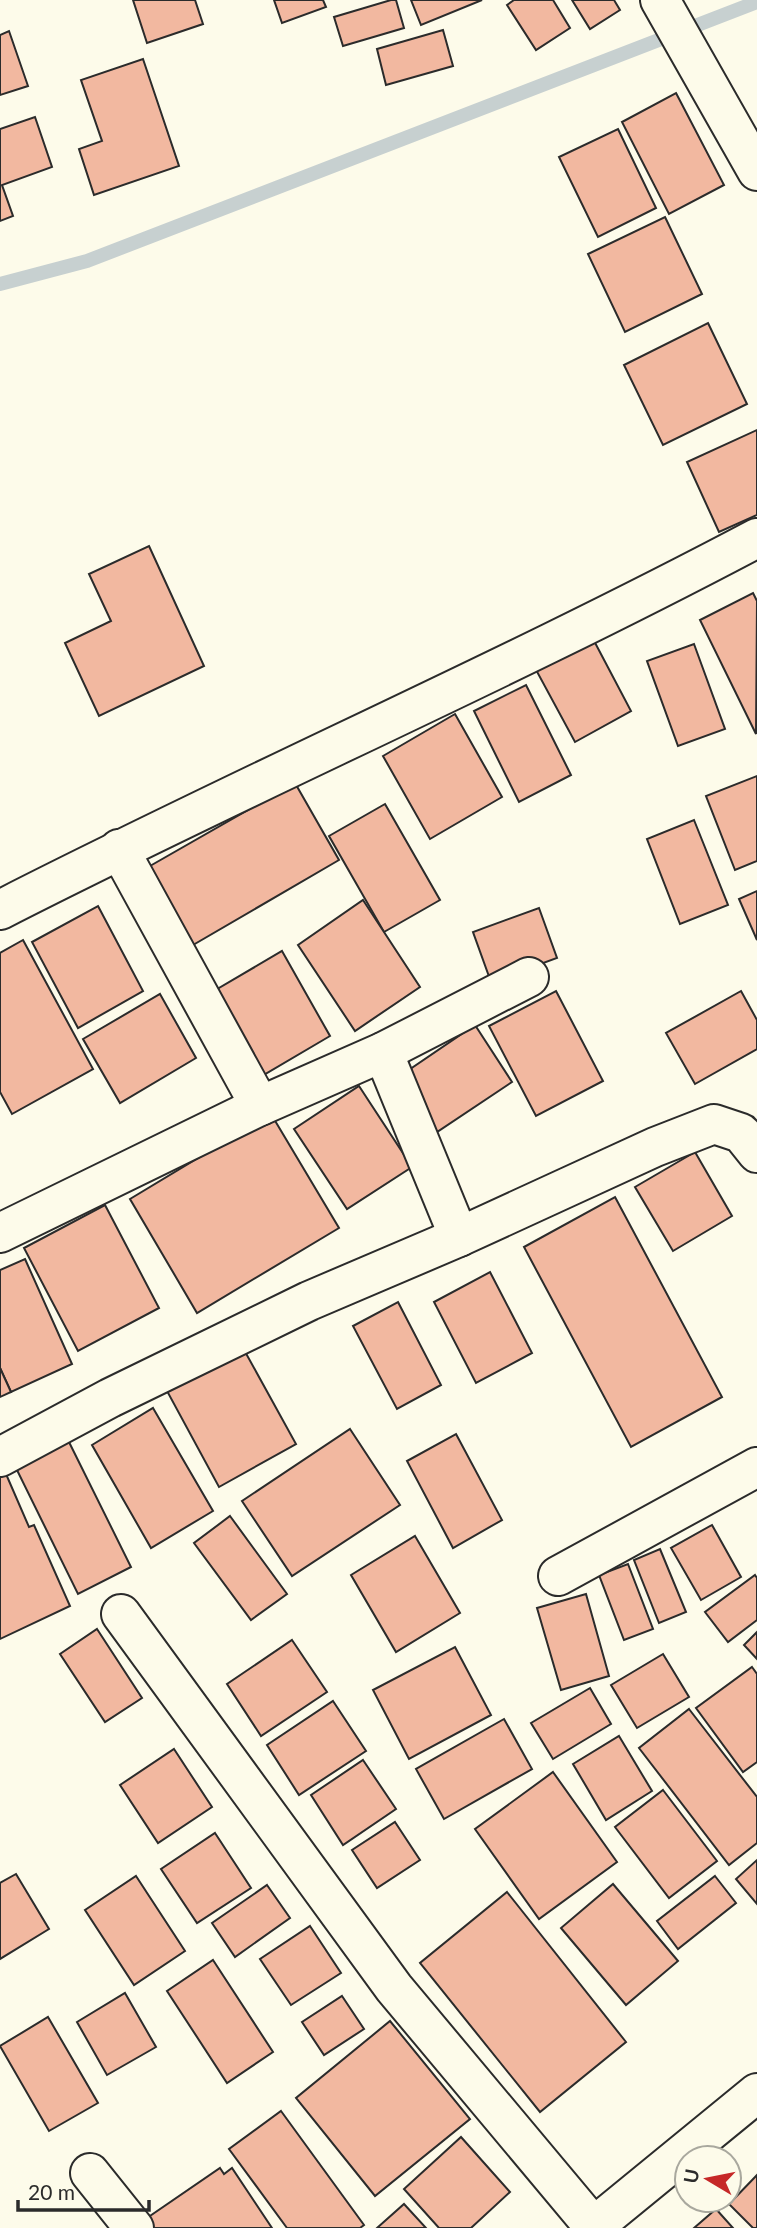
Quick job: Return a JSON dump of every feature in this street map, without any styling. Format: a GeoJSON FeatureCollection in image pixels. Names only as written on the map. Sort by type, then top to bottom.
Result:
{"type":"FeatureCollection","features":[{"type":"Feature","properties":{"kind":"street"},"geometry":{"type":"LineString","coordinates":[[660,0],[757,171]]}},
{"type":"Feature","properties":{"kind":"street"},"geometry":{"type":"LineString","coordinates":[[0,910],[119,849],[630,606],[757,538]]}},
{"type":"Feature","properties":{"kind":"street"},"geometry":{"type":"LineString","coordinates":[[119,849],[261,1106]]}},
{"type":"Feature","properties":{"kind":"street"},"geometry":{"type":"LineString","coordinates":[[0,1233],[261,1106],[383,1052],[529,977]]}},
{"type":"Feature","properties":{"kind":"street"},"geometry":{"type":"LineString","coordinates":[[383,1052],[459,1237]]}},
{"type":"Feature","properties":{"kind":"street"},"geometry":{"type":"LineString","coordinates":[[0,1457],[110,1398],[309,1301],[459,1237],[655,1147],[714,1124],[741,1133],[757,1153]]}},
{"type":"Feature","properties":{"kind":"street"},"geometry":{"type":"LineString","coordinates":[[558,1576],[757,1467]]}},
{"type":"Feature","properties":{"kind":"street"},"geometry":{"type":"LineString","coordinates":[[121,1614],[394,1988],[593,2227],[757,2093]]}},
{"type":"Feature","properties":{"kind":"street"},"geometry":{"type":"LineString","coordinates":[[90,2173],[134,2228]]}},
{"type":"Feature","properties":{"kind":"building"},"geometry":{"type":"Polygon","coordinates":[[[133,0],[195,0],[203,24],[147,43],[133,0]]]}},
{"type":"Feature","properties":{"kind":"building"},"geometry":{"type":"Polygon","coordinates":[[[274,0],[323,0],[326,7],[282,23],[274,0]]]}},
{"type":"Feature","properties":{"kind":"building"},"geometry":{"type":"Polygon","coordinates":[[[396,0],[404,28],[343,46],[334,17],[396,0]]]}},
{"type":"Feature","properties":{"kind":"building"},"geometry":{"type":"Polygon","coordinates":[[[411,0],[482,0],[421,25],[411,0]]]}},
{"type":"Feature","properties":{"kind":"building"},"geometry":{"type":"Polygon","coordinates":[[[514,0],[553,0],[570,28],[536,50],[507,5],[514,0]]]}},
{"type":"Feature","properties":{"kind":"building"},"geometry":{"type":"Polygon","coordinates":[[[572,0],[614,0],[620,10],[590,29],[572,0]]]}},
{"type":"Feature","properties":{"kind":"building"},"geometry":{"type":"Polygon","coordinates":[[[443,30],[453,66],[386,85],[377,49],[443,30]]]}},
{"type":"Feature","properties":{"kind":"building"},"geometry":{"type":"Polygon","coordinates":[[[9,31],[28,86],[0,95],[0,35],[9,31]]]}},
{"type":"Feature","properties":{"kind":"building"},"geometry":{"type":"Polygon","coordinates":[[[143,59],[179,166],[94,195],[79,149],[102,141],[81,80],[143,59]]]}},
{"type":"Feature","properties":{"kind":"building"},"geometry":{"type":"Polygon","coordinates":[[[676,93],[724,185],[669,214],[622,122],[676,93]]]}},
{"type":"Feature","properties":{"kind":"building"},"geometry":{"type":"Polygon","coordinates":[[[35,117],[52,167],[2,185],[13,216],[0,221],[0,129],[35,117]]]}},
{"type":"Feature","properties":{"kind":"building"},"geometry":{"type":"Polygon","coordinates":[[[618,129],[656,208],[598,237],[559,157],[618,129]]]}},
{"type":"Feature","properties":{"kind":"building"},"geometry":{"type":"Polygon","coordinates":[[[665,217],[702,294],[625,332],[588,254],[665,217]]]}},
{"type":"Feature","properties":{"kind":"building"},"geometry":{"type":"Polygon","coordinates":[[[708,323],[747,404],[663,445],[624,365],[708,323]]]}},
{"type":"Feature","properties":{"kind":"building"},"geometry":{"type":"Polygon","coordinates":[[[757,430],[757,515],[719,532],[687,462],[757,430]]]}},
{"type":"Feature","properties":{"kind":"building"},"geometry":{"type":"Polygon","coordinates":[[[149,546],[204,666],[99,716],[65,643],[111,621],[89,574],[149,546]]]}},
{"type":"Feature","properties":{"kind":"building"},"geometry":{"type":"Polygon","coordinates":[[[753,593],[757,601],[756,734],[700,620],[753,593]]]}},
{"type":"Feature","properties":{"kind":"building"},"geometry":{"type":"Polygon","coordinates":[[[592,637],[631,711],[575,742],[535,668],[592,637]]]}},
{"type":"Feature","properties":{"kind":"building"},"geometry":{"type":"Polygon","coordinates":[[[694,644],[725,729],[678,746],[647,661],[694,644]]]}},
{"type":"Feature","properties":{"kind":"building"},"geometry":{"type":"Polygon","coordinates":[[[526,685],[571,775],[519,802],[474,711],[526,685]]]}},
{"type":"Feature","properties":{"kind":"building"},"geometry":{"type":"Polygon","coordinates":[[[455,714],[502,797],[430,839],[383,756],[455,714]]]}},
{"type":"Feature","properties":{"kind":"building"},"geometry":{"type":"Polygon","coordinates":[[[757,776],[757,861],[735,870],[706,796],[757,776]]]}},
{"type":"Feature","properties":{"kind":"building"},"geometry":{"type":"Polygon","coordinates":[[[295,783],[339,860],[181,952],[136,874],[295,783]]]}},
{"type":"Feature","properties":{"kind":"building"},"geometry":{"type":"Polygon","coordinates":[[[385,804],[440,900],[384,932],[329,836],[385,804]]]}},
{"type":"Feature","properties":{"kind":"building"},"geometry":{"type":"Polygon","coordinates":[[[694,820],[728,905],[680,924],[647,839],[694,820]]]}},
{"type":"Feature","properties":{"kind":"building"},"geometry":{"type":"Polygon","coordinates":[[[757,891],[757,940],[739,899],[757,891]]]}},
{"type":"Feature","properties":{"kind":"building"},"geometry":{"type":"Polygon","coordinates":[[[363,900],[420,987],[355,1031],[298,945],[363,900]]]}},
{"type":"Feature","properties":{"kind":"building"},"geometry":{"type":"Polygon","coordinates":[[[98,906],[143,991],[78,1028],[32,942],[98,906]]]}},
{"type":"Feature","properties":{"kind":"building"},"geometry":{"type":"Polygon","coordinates":[[[539,908],[557,958],[491,982],[473,932],[539,908]]]}},
{"type":"Feature","properties":{"kind":"building"},"geometry":{"type":"Polygon","coordinates":[[[23,940],[93,1069],[12,1114],[0,1092],[0,953],[23,940]]]}},
{"type":"Feature","properties":{"kind":"building"},"geometry":{"type":"Polygon","coordinates":[[[282,951],[330,1036],[255,1080],[207,995],[282,951]]]}},
{"type":"Feature","properties":{"kind":"building"},"geometry":{"type":"Polygon","coordinates":[[[556,991],[603,1081],[536,1116],[489,1026],[556,991]]]}},
{"type":"Feature","properties":{"kind":"building"},"geometry":{"type":"Polygon","coordinates":[[[741,991],[757,1020],[757,1049],[695,1084],[666,1033],[741,991]]]}},
{"type":"Feature","properties":{"kind":"building"},"geometry":{"type":"Polygon","coordinates":[[[160,994],[196,1058],[120,1103],[83,1039],[160,994]]]}},
{"type":"Feature","properties":{"kind":"building"},"geometry":{"type":"Polygon","coordinates":[[[475,1025],[512,1082],[437,1132],[400,1076],[475,1025]]]}},
{"type":"Feature","properties":{"kind":"building"},"geometry":{"type":"Polygon","coordinates":[[[359,1086],[412,1167],[347,1209],[294,1129],[359,1086]]]}},
{"type":"Feature","properties":{"kind":"building"},"geometry":{"type":"Polygon","coordinates":[[[271,1114],[339,1228],[197,1313],[130,1199],[271,1114]]]}},
{"type":"Feature","properties":{"kind":"building"},"geometry":{"type":"Polygon","coordinates":[[[695,1152],[732,1216],[673,1251],[635,1187],[695,1152]]]}},
{"type":"Feature","properties":{"kind":"building"},"geometry":{"type":"Polygon","coordinates":[[[615,1197],[722,1397],[631,1447],[524,1247],[615,1197]]]}},
{"type":"Feature","properties":{"kind":"building"},"geometry":{"type":"Polygon","coordinates":[[[105,1205],[159,1308],[78,1351],[24,1248],[105,1205]]]}},
{"type":"Feature","properties":{"kind":"building"},"geometry":{"type":"Polygon","coordinates":[[[25,1259],[72,1364],[11,1392],[0,1368],[0,1270],[25,1259]]]}},
{"type":"Feature","properties":{"kind":"building"},"geometry":{"type":"Polygon","coordinates":[[[490,1272],[532,1353],[476,1383],[434,1302],[490,1272]]]}},
{"type":"Feature","properties":{"kind":"building"},"geometry":{"type":"Polygon","coordinates":[[[398,1302],[441,1385],[397,1409],[353,1326],[398,1302]]]}},
{"type":"Feature","properties":{"kind":"building"},"geometry":{"type":"Polygon","coordinates":[[[243,1348],[296,1444],[219,1487],[167,1391],[243,1348]]]}},
{"type":"Feature","properties":{"kind":"building"},"geometry":{"type":"Polygon","coordinates":[[[0,1368],[11,1392],[0,1397],[0,1368]]]}},
{"type":"Feature","properties":{"kind":"building"},"geometry":{"type":"Polygon","coordinates":[[[153,1408],[213,1511],[151,1548],[92,1445],[153,1408]]]}},
{"type":"Feature","properties":{"kind":"building"},"geometry":{"type":"Polygon","coordinates":[[[350,1429],[400,1505],[292,1576],[242,1501],[350,1429]]]}},
{"type":"Feature","properties":{"kind":"building"},"geometry":{"type":"Polygon","coordinates":[[[456,1434],[502,1520],[453,1548],[407,1461],[456,1434]]]}},
{"type":"Feature","properties":{"kind":"building"},"geometry":{"type":"Polygon","coordinates":[[[67,1438],[131,1567],[78,1594],[14,1464],[67,1438]]]}},
{"type":"Feature","properties":{"kind":"building"},"geometry":{"type":"Polygon","coordinates":[[[6,1474],[29,1527],[34,1525],[70,1606],[0,1639],[0,1477],[6,1474]]]}},
{"type":"Feature","properties":{"kind":"building"},"geometry":{"type":"Polygon","coordinates":[[[230,1516],[287,1594],[251,1620],[194,1543],[230,1516]]]}},
{"type":"Feature","properties":{"kind":"building"},"geometry":{"type":"Polygon","coordinates":[[[712,1525],[741,1577],[701,1600],[671,1548],[712,1525]]]}},
{"type":"Feature","properties":{"kind":"building"},"geometry":{"type":"Polygon","coordinates":[[[415,1536],[460,1613],[396,1652],[351,1575],[415,1536]]]}},
{"type":"Feature","properties":{"kind":"building"},"geometry":{"type":"Polygon","coordinates":[[[660,1549],[686,1612],[659,1623],[634,1560],[660,1549]]]}},
{"type":"Feature","properties":{"kind":"building"},"geometry":{"type":"Polygon","coordinates":[[[628,1564],[653,1629],[624,1640],[599,1575],[628,1564]]]}},
{"type":"Feature","properties":{"kind":"building"},"geometry":{"type":"Polygon","coordinates":[[[755,1575],[757,1620],[728,1642],[705,1612],[755,1575]]]}},
{"type":"Feature","properties":{"kind":"building"},"geometry":{"type":"Polygon","coordinates":[[[586,1594],[609,1676],[561,1690],[537,1608],[586,1594]]]}},
{"type":"Feature","properties":{"kind":"building"},"geometry":{"type":"Polygon","coordinates":[[[97,1629],[142,1698],[105,1722],[60,1654],[97,1629]]]}},
{"type":"Feature","properties":{"kind":"building"},"geometry":{"type":"Polygon","coordinates":[[[757,1632],[757,1659],[744,1645],[757,1632]]]}},
{"type":"Feature","properties":{"kind":"building"},"geometry":{"type":"Polygon","coordinates":[[[292,1640],[327,1692],[261,1736],[227,1684],[292,1640]]]}},
{"type":"Feature","properties":{"kind":"building"},"geometry":{"type":"Polygon","coordinates":[[[455,1647],[491,1715],[409,1759],[373,1690],[455,1647]]]}},
{"type":"Feature","properties":{"kind":"building"},"geometry":{"type":"Polygon","coordinates":[[[663,1654],[689,1697],[637,1728],[611,1685],[663,1654]]]}},
{"type":"Feature","properties":{"kind":"building"},"geometry":{"type":"Polygon","coordinates":[[[752,1667],[757,1674],[757,1762],[743,1772],[696,1708],[752,1667]]]}},
{"type":"Feature","properties":{"kind":"building"},"geometry":{"type":"Polygon","coordinates":[[[590,1688],[611,1724],[553,1759],[531,1723],[590,1688]]]}},
{"type":"Feature","properties":{"kind":"building"},"geometry":{"type":"Polygon","coordinates":[[[333,1701],[366,1751],[299,1795],[267,1745],[333,1701]]]}},
{"type":"Feature","properties":{"kind":"building"},"geometry":{"type":"Polygon","coordinates":[[[689,1709],[757,1797],[757,1843],[729,1865],[639,1748],[689,1709]]]}},
{"type":"Feature","properties":{"kind":"building"},"geometry":{"type":"Polygon","coordinates":[[[504,1719],[532,1769],[444,1819],[416,1769],[504,1719]]]}},
{"type":"Feature","properties":{"kind":"building"},"geometry":{"type":"Polygon","coordinates":[[[619,1736],[652,1791],[606,1820],[573,1764],[619,1736]]]}},
{"type":"Feature","properties":{"kind":"building"},"geometry":{"type":"Polygon","coordinates":[[[174,1749],[212,1807],[158,1843],[120,1785],[174,1749]]]}},
{"type":"Feature","properties":{"kind":"building"},"geometry":{"type":"Polygon","coordinates":[[[363,1760],[396,1809],[343,1845],[311,1795],[363,1760]]]}},
{"type":"Feature","properties":{"kind":"building"},"geometry":{"type":"Polygon","coordinates":[[[553,1772],[617,1862],[539,1919],[475,1829],[553,1772]]]}},
{"type":"Feature","properties":{"kind":"building"},"geometry":{"type":"Polygon","coordinates":[[[663,1790],[717,1861],[669,1898],[615,1827],[663,1790]]]}},
{"type":"Feature","properties":{"kind":"building"},"geometry":{"type":"Polygon","coordinates":[[[395,1822],[420,1860],[377,1888],[352,1850],[395,1822]]]}},
{"type":"Feature","properties":{"kind":"building"},"geometry":{"type":"Polygon","coordinates":[[[215,1833],[251,1888],[197,1923],[161,1869],[215,1833]]]}},
{"type":"Feature","properties":{"kind":"building"},"geometry":{"type":"Polygon","coordinates":[[[757,1860],[757,1904],[736,1879],[757,1860]]]}},
{"type":"Feature","properties":{"kind":"building"},"geometry":{"type":"Polygon","coordinates":[[[16,1874],[49,1929],[0,1959],[0,1883],[16,1874]]]}},
{"type":"Feature","properties":{"kind":"building"},"geometry":{"type":"Polygon","coordinates":[[[136,1876],[185,1951],[134,1985],[85,1910],[136,1876]]]}},
{"type":"Feature","properties":{"kind":"building"},"geometry":{"type":"Polygon","coordinates":[[[715,1876],[736,1903],[678,1949],[657,1921],[715,1876]]]}},
{"type":"Feature","properties":{"kind":"building"},"geometry":{"type":"Polygon","coordinates":[[[613,1884],[678,1961],[626,2005],[561,1928],[613,1884]]]}},
{"type":"Feature","properties":{"kind":"building"},"geometry":{"type":"Polygon","coordinates":[[[267,1885],[290,1918],[235,1957],[212,1923],[267,1885]]]}},
{"type":"Feature","properties":{"kind":"building"},"geometry":{"type":"Polygon","coordinates":[[[507,1892],[626,2042],[540,2112],[420,1963],[507,1892]]]}},
{"type":"Feature","properties":{"kind":"building"},"geometry":{"type":"Polygon","coordinates":[[[310,1926],[341,1973],[291,2005],[260,1959],[310,1926]]]}},
{"type":"Feature","properties":{"kind":"building"},"geometry":{"type":"Polygon","coordinates":[[[213,1960],[273,2052],[227,2083],[167,1991],[213,1960]]]}},
{"type":"Feature","properties":{"kind":"building"},"geometry":{"type":"Polygon","coordinates":[[[125,1993],[156,2047],[107,2075],[77,2022],[125,1993]]]}},
{"type":"Feature","properties":{"kind":"building"},"geometry":{"type":"Polygon","coordinates":[[[342,1996],[364,2029],[324,2055],[302,2022],[342,1996]]]}},
{"type":"Feature","properties":{"kind":"building"},"geometry":{"type":"Polygon","coordinates":[[[48,2017],[98,2103],[49,2131],[0,2046],[48,2017]]]}},
{"type":"Feature","properties":{"kind":"building"},"geometry":{"type":"Polygon","coordinates":[[[390,2021],[470,2119],[375,2196],[296,2098],[390,2021]]]}},
{"type":"Feature","properties":{"kind":"building"},"geometry":{"type":"Polygon","coordinates":[[[281,2111],[364,2225],[360,2228],[287,2228],[229,2149],[281,2111]]]}},
{"type":"Feature","properties":{"kind":"building"},"geometry":{"type":"Polygon","coordinates":[[[461,2137],[510,2192],[471,2228],[439,2228],[404,2189],[461,2137]]]}},
{"type":"Feature","properties":{"kind":"building"},"geometry":{"type":"Polygon","coordinates":[[[220,2168],[224,2174],[232,2168],[272,2228],[153,2228],[147,2218],[220,2168]]]}},
{"type":"Feature","properties":{"kind":"building"},"geometry":{"type":"Polygon","coordinates":[[[757,2175],[757,2228],[753,2228],[739,2214],[743,2214],[743,2190],[757,2175]]]}},
{"type":"Feature","properties":{"kind":"building"},"geometry":{"type":"Polygon","coordinates":[[[404,2204],[426,2228],[377,2228],[404,2204]]]}},
{"type":"Feature","properties":{"kind":"building"},"geometry":{"type":"Polygon","coordinates":[[[710,2214],[720,2214],[733,2228],[694,2228],[710,2214]]]}},
{"type":"Feature","properties":{"kind":"waterway"},"geometry":{"type":"LineString","coordinates":[[0,284],[87,261],[757,2]]}}]}
